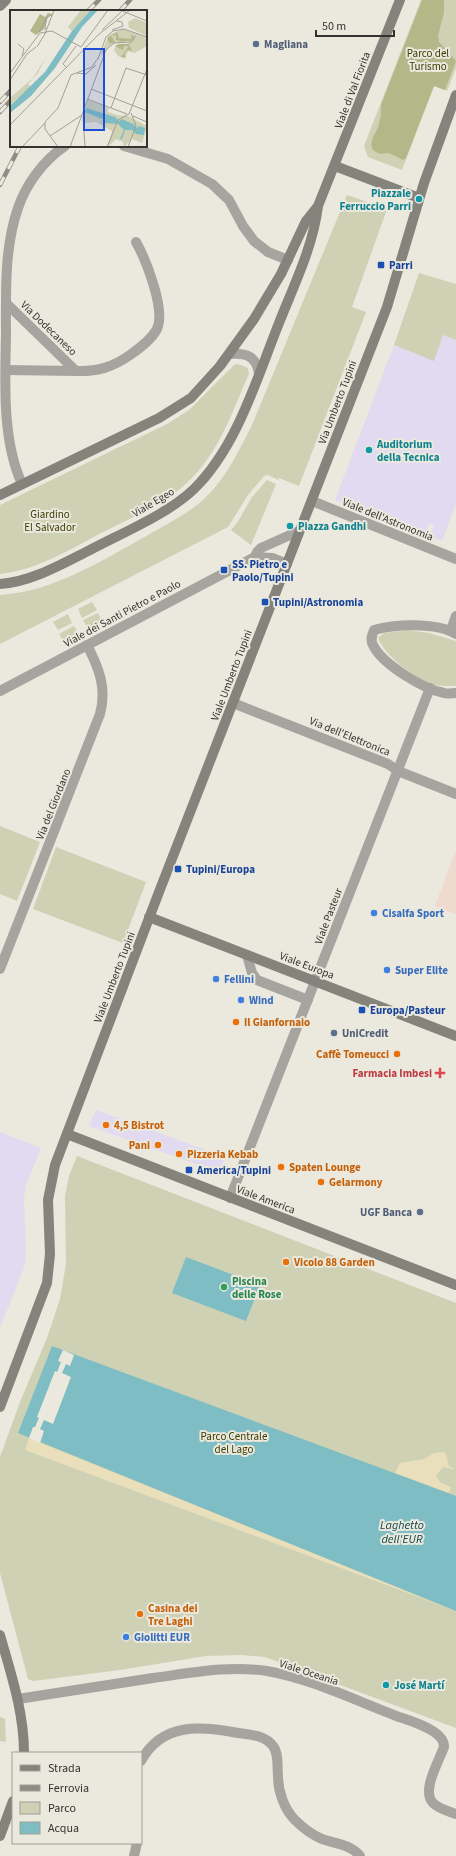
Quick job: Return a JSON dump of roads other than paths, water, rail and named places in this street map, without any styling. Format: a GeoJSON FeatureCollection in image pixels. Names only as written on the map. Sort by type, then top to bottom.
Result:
{"type":"FeatureCollection","features":[{"type":"Feature","properties":{"kind":"street"},"geometry":{"type":"LineString","coordinates":[[0,6],[6,0]]}},
{"type":"Feature","properties":{"kind":"street","name":"Viale di Val Fiorita"},"geometry":{"type":"LineString","coordinates":[[335,166],[400,0]]}},
{"type":"Feature","properties":{"kind":"street"},"geometry":{"type":"LineString","coordinates":[[335,166],[419,198],[456,95]]}},
{"type":"Feature","properties":{"kind":"street","name":"Via Dodecaneso"},"geometry":{"type":"LineString","coordinates":[[22,484],[15,467],[11,446],[6,370],[6,303],[9,257],[14,224],[19,204],[32,180],[64,147]]}},
{"type":"Feature","properties":{"kind":"street"},"geometry":{"type":"LineString","coordinates":[[128,147],[165,157],[212,184],[229,200],[243,226],[254,242],[268,252],[288,260]]}},
{"type":"Feature","properties":{"kind":"street","name":"Viale Egeo"},"geometry":{"type":"LineString","coordinates":[[0,584],[34,576],[78,556],[145,521],[188,494],[209,472],[229,441],[259,374],[311,242],[318,206],[335,166]]}},
{"type":"Feature","properties":{"kind":"street","name":"Via Umberto Tupini"},"geometry":{"type":"LineString","coordinates":[[313,496],[392,293],[419,198]]}},
{"type":"Feature","properties":{"kind":"street","name":"Viale Egeo"},"geometry":{"type":"LineString","coordinates":[[0,495],[159,418],[191,398],[230,354],[268,298],[306,221],[318,206]]}},
{"type":"Feature","properties":{"kind":"street","name":"Via Dodecaneso"},"geometry":{"type":"LineString","coordinates":[[6,370],[97,370],[118,363],[145,344],[156,330],[160,319],[148,268],[136,242]]}},
{"type":"Feature","properties":{"kind":"street","name":"Via Dodecaneso"},"geometry":{"type":"LineString","coordinates":[[6,303],[76,371]]}},
{"type":"Feature","properties":{"kind":"street"},"geometry":{"type":"LineString","coordinates":[[230,354],[243,354],[250,356],[256,362],[259,374]]}},
{"type":"Feature","properties":{"kind":"street"},"geometry":{"type":"LineString","coordinates":[[299,531],[262,548],[257,552],[255,557],[272,558],[287,564],[313,496]]}},
{"type":"Feature","properties":{"kind":"street","name":"Viale dell'Astronomia"},"geometry":{"type":"LineString","coordinates":[[313,496],[456,559]]}},
{"type":"Feature","properties":{"kind":"street","name":"Viale dei Santi Pietro e Paolo"},"geometry":{"type":"LineString","coordinates":[[0,691],[255,557]]}},
{"type":"Feature","properties":{"kind":"street","name":"Viale Umberto Tupini"},"geometry":{"type":"LineString","coordinates":[[0,1407],[47,1283],[50,1261],[48,1195],[52,1174],[149,917],[287,564]]}},
{"type":"Feature","properties":{"kind":"street"},"geometry":{"type":"LineString","coordinates":[[456,616],[453,632],[419,626],[385,627],[374,630],[371,637],[372,644],[382,658],[408,677],[443,693],[456,694]]}},
{"type":"Feature","properties":{"kind":"street","name":"Via del Giordano"},"geometry":{"type":"LineString","coordinates":[[0,969],[81,766],[101,711],[103,697],[101,677],[87,645]]}},
{"type":"Feature","properties":{"kind":"street","name":"Viale Pasteur"},"geometry":{"type":"LineString","coordinates":[[230,1198],[430,688]]}},
{"type":"Feature","properties":{"kind":"street","name":"Via dell'Elettronica"},"geometry":{"type":"LineString","coordinates":[[233,703],[388,764],[398,771],[456,794]]}},
{"type":"Feature","properties":{"kind":"street","name":"Viale Europa"},"geometry":{"type":"LineString","coordinates":[[149,917],[456,1036]]}},
{"type":"Feature","properties":{"kind":"street"},"geometry":{"type":"LineString","coordinates":[[247,956],[252,973],[257,980],[273,988],[308,1000]]}},
{"type":"Feature","properties":{"kind":"street","name":"Viale America"},"geometry":{"type":"LineString","coordinates":[[67,1134],[456,1285]]}},
{"type":"Feature","properties":{"kind":"street"},"geometry":{"type":"LineString","coordinates":[[0,1635],[18,1699],[24,1733],[24,1752]]}},
{"type":"Feature","properties":{"kind":"street","name":"Viale Oceania"},"geometry":{"type":"LineString","coordinates":[[18,1699],[210,1670],[253,1670],[297,1678],[417,1724],[437,1734],[444,1744],[429,1787],[429,1794],[433,1803],[437,1806],[456,1814]]}},
{"type":"Feature","properties":{"kind":"street"},"geometry":{"type":"LineString","coordinates":[[142,1759],[145,1754],[160,1740],[174,1732],[187,1729],[209,1728],[264,1738],[272,1744],[276,1751],[280,1790],[292,1816],[309,1832],[323,1839],[347,1846],[360,1856]]}},
{"type":"Feature","properties":{"kind":"street"},"geometry":{"type":"LineString","coordinates":[[0,1836],[12,1804]]}},
{"type":"Feature","properties":{"kind":"street"},"geometry":{"type":"LineString","coordinates":[[134,1856],[136,1844]]}},
{"type":"Feature","properties":{"kind":"water"},"geometry":{"type":"Polygon","coordinates":[[[186,1257],[260,1285],[246,1321],[172,1293],[186,1257]]]}},
{"type":"Feature","properties":{"kind":"water","name":"Laghetto dell'EUR"},"geometry":{"type":"Polygon","coordinates":[[[52,1346],[456,1496],[456,1611],[18,1433],[52,1346]]]}},
{"type":"Feature","properties":{"kind":"railway"},"geometry":{"type":"LineString","coordinates":[[89,10],[99,0]]}},
{"type":"Feature","properties":{"kind":"railway"},"geometry":{"type":"LineString","coordinates":[[121,10],[130,0]]}},
{"type":"Feature","properties":{"kind":"railway"},"geometry":{"type":"LineString","coordinates":[[0,102],[10,91]]}},
{"type":"Feature","properties":{"kind":"railway"},"geometry":{"type":"LineString","coordinates":[[0,112],[10,101]]}},
{"type":"Feature","properties":{"kind":"railway"},"geometry":{"type":"LineString","coordinates":[[0,185],[19,147]]}},
{"type":"Feature","properties":{"kind":"place","name":"Magliana"},"geometry":{"type":"Point","coordinates":[256,44]}},
{"type":"Feature","properties":{"kind":"place","name":"Piazzale Ferruccio Parri"},"geometry":{"type":"Point","coordinates":[419,199]}},
{"type":"Feature","properties":{"kind":"place","name":"Parri"},"geometry":{"type":"Point","coordinates":[381,265]}},
{"type":"Feature","properties":{"kind":"place","name":"Auditorium della Tecnica"},"geometry":{"type":"Point","coordinates":[369,450]}},
{"type":"Feature","properties":{"kind":"place","name":"Piazza Gandhi"},"geometry":{"type":"Point","coordinates":[290,526]}},
{"type":"Feature","properties":{"kind":"place","name":"SS. Pietro e Paolo/Tupini"},"geometry":{"type":"Point","coordinates":[224,570]}},
{"type":"Feature","properties":{"kind":"place","name":"Tupini/Astronomia"},"geometry":{"type":"Point","coordinates":[265,602]}},
{"type":"Feature","properties":{"kind":"place","name":"Tupini/Europa"},"geometry":{"type":"Point","coordinates":[178,869]}},
{"type":"Feature","properties":{"kind":"place","name":"Cisalfa Sport"},"geometry":{"type":"Point","coordinates":[374,913]}},
{"type":"Feature","properties":{"kind":"place","name":"Super Elite"},"geometry":{"type":"Point","coordinates":[387,970]}},
{"type":"Feature","properties":{"kind":"place","name":"Fellini"},"geometry":{"type":"Point","coordinates":[216,979]}},
{"type":"Feature","properties":{"kind":"place","name":"Wind"},"geometry":{"type":"Point","coordinates":[241,1000]}},
{"type":"Feature","properties":{"kind":"place","name":"Europa/Pasteur"},"geometry":{"type":"Point","coordinates":[362,1010]}},
{"type":"Feature","properties":{"kind":"place","name":"Il Gianfornaio"},"geometry":{"type":"Point","coordinates":[236,1022]}},
{"type":"Feature","properties":{"kind":"place","name":"UniCredit"},"geometry":{"type":"Point","coordinates":[334,1033]}},
{"type":"Feature","properties":{"kind":"place","name":"Caffè Tomeucci"},"geometry":{"type":"Point","coordinates":[397,1054]}},
{"type":"Feature","properties":{"kind":"place","name":"Farmacia Imbesi"},"geometry":{"type":"Point","coordinates":[440,1073]}},
{"type":"Feature","properties":{"kind":"place","name":"4,5 Bistrot"},"geometry":{"type":"Point","coordinates":[106,1125]}},
{"type":"Feature","properties":{"kind":"place","name":"Pani"},"geometry":{"type":"Point","coordinates":[158,1145]}},
{"type":"Feature","properties":{"kind":"place","name":"Pizzeria Kebab"},"geometry":{"type":"Point","coordinates":[179,1154]}},
{"type":"Feature","properties":{"kind":"place","name":"Spaten Lounge"},"geometry":{"type":"Point","coordinates":[281,1167]}},
{"type":"Feature","properties":{"kind":"place","name":"America/Tupini"},"geometry":{"type":"Point","coordinates":[189,1170]}},
{"type":"Feature","properties":{"kind":"place","name":"Gelarmony"},"geometry":{"type":"Point","coordinates":[321,1182]}},
{"type":"Feature","properties":{"kind":"place","name":"UGF Banca"},"geometry":{"type":"Point","coordinates":[420,1212]}},
{"type":"Feature","properties":{"kind":"place","name":"Vicolo 88 Garden"},"geometry":{"type":"Point","coordinates":[286,1262]}},
{"type":"Feature","properties":{"kind":"place","name":"Piscina delle Rose"},"geometry":{"type":"Point","coordinates":[224,1287]}},
{"type":"Feature","properties":{"kind":"place","name":"Casina dei Tre Laghi"},"geometry":{"type":"Point","coordinates":[140,1614]}},
{"type":"Feature","properties":{"kind":"place","name":"Giolitti EUR"},"geometry":{"type":"Point","coordinates":[126,1637]}},
{"type":"Feature","properties":{"kind":"place","name":"José Martí"},"geometry":{"type":"Point","coordinates":[386,1685]}},
{"type":"Feature","properties":{"kind":"park label","name":"Parco del Turismo"},"geometry":{"type":"Point","coordinates":[428,59]}},
{"type":"Feature","properties":{"kind":"park label","name":"Giardino El Salvador"},"geometry":{"type":"Point","coordinates":[50,520]}},
{"type":"Feature","properties":{"kind":"park label","name":"Parco Centrale del Lago"},"geometry":{"type":"Point","coordinates":[234,1442]}}]}
